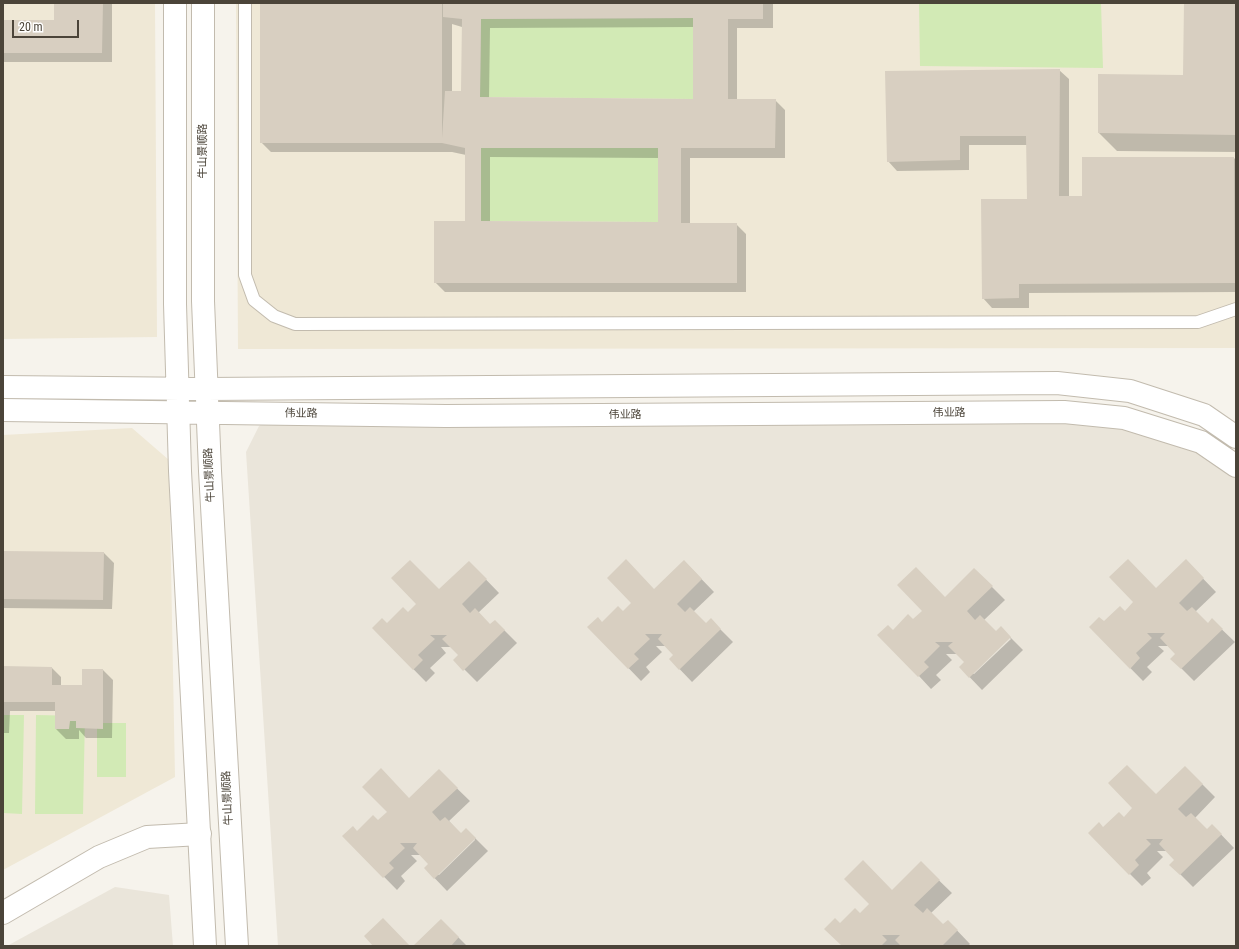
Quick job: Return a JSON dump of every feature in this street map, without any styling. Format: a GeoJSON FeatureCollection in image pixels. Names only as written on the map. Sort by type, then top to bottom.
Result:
{"type":"FeatureCollection","features":[{"type":"Feature","properties":{"kind":"street"},"geometry":{"type":"LineString","coordinates":[[175,3],[175,304],[205,946]]}},
{"type":"Feature","properties":{"kind":"street","name":"牛山景顺路"},"geometry":{"type":"LineString","coordinates":[[203,3],[203,301],[206,389],[237,946]]}},
{"type":"Feature","properties":{"kind":"street"},"geometry":{"type":"LineString","coordinates":[[3,387],[206,389],[1057,383],[1130,391],[1204,415],[1236,437]]}},
{"type":"Feature","properties":{"kind":"street","name":"伟业路"},"geometry":{"type":"LineString","coordinates":[[3,410],[446,416],[1064,412],[1124,418],[1201,442],[1236,466]]}},
{"type":"Feature","properties":{"kind":"street"},"geometry":{"type":"LineString","coordinates":[[3,913],[99,857],[147,837],[200,834]]}},
{"type":"Feature","properties":{"kind":"lane"},"geometry":{"type":"LineString","coordinates":[[245,3],[245,275],[254,300],[274,316],[295,324],[1198,322],[1236,309]]}},
{"type":"Feature","properties":{"kind":"shaded area"},"geometry":{"type":"Polygon","coordinates":[[[3,3],[155,3],[157,337],[3,339],[3,3]]]}},
{"type":"Feature","properties":{"kind":"shaded area"},"geometry":{"type":"Polygon","coordinates":[[[236,3],[1236,3],[1236,348],[238,349],[236,3]]]}},
{"type":"Feature","properties":{"kind":"shaded area"},"geometry":{"type":"Polygon","coordinates":[[[280,415],[1048,419],[1165,426],[1236,469],[1236,946],[278,946],[246,452],[259,426],[280,415]]]}},
{"type":"Feature","properties":{"kind":"shaded area"},"geometry":{"type":"Polygon","coordinates":[[[132,428],[169,460],[175,777],[3,870],[3,435],[132,428]]]}},
{"type":"Feature","properties":{"kind":"shaded area"},"geometry":{"type":"Polygon","coordinates":[[[115,887],[169,895],[173,946],[7,946],[115,887]]]}},
{"type":"Feature","properties":{"kind":"green space"},"geometry":{"type":"Polygon","coordinates":[[[919,3],[1101,3],[1103,68],[920,66],[919,3]]]}},
{"type":"Feature","properties":{"kind":"green space"},"geometry":{"type":"Polygon","coordinates":[[[693,18],[693,99],[480,97],[481,19],[693,18]]]}},
{"type":"Feature","properties":{"kind":"green space"},"geometry":{"type":"Polygon","coordinates":[[[481,148],[658,148],[658,222],[481,221],[481,148]]]}},
{"type":"Feature","properties":{"kind":"green space"},"geometry":{"type":"Polygon","coordinates":[[[3,715],[24,715],[22,814],[3,813],[3,715]]]}},
{"type":"Feature","properties":{"kind":"green space"},"geometry":{"type":"Polygon","coordinates":[[[36,715],[85,716],[83,814],[35,814],[36,715]]]}},
{"type":"Feature","properties":{"kind":"green space"},"geometry":{"type":"Polygon","coordinates":[[[97,723],[126,723],[126,777],[97,777],[97,723]]]}},
{"type":"Feature","properties":{"kind":"building"},"geometry":{"type":"Polygon","coordinates":[[[54,3],[103,3],[102,53],[3,53],[3,20],[54,20],[54,3]]]}},
{"type":"Feature","properties":{"kind":"building"},"geometry":{"type":"Polygon","coordinates":[[[260,3],[442,3],[442,138],[445,91],[461,91],[462,19],[443,17],[443,3],[763,3],[763,19],[728,19],[728,99],[776,99],[775,148],[681,148],[681,223],[737,223],[737,283],[434,283],[434,221],[465,221],[465,148],[442,143],[260,143],[260,3]],[[693,18],[481,19],[480,97],[693,99],[693,18]],[[481,148],[481,221],[658,222],[658,148],[481,148]]]}},
{"type":"Feature","properties":{"kind":"building"},"geometry":{"type":"Polygon","coordinates":[[[1184,3],[1236,3],[1236,135],[1098,133],[1098,74],[1183,75],[1184,3]]]}},
{"type":"Feature","properties":{"kind":"building"},"geometry":{"type":"Polygon","coordinates":[[[1060,69],[1059,196],[1082,196],[1082,157],[1234,157],[1235,283],[1019,284],[1019,298],[982,299],[981,199],[1027,199],[1026,136],[960,136],[960,160],[887,162],[885,71],[1060,69]]]}},
{"type":"Feature","properties":{"kind":"building"},"geometry":{"type":"Polygon","coordinates":[[[3,551],[104,552],[103,600],[3,599],[3,551]]]}},
{"type":"Feature","properties":{"kind":"building"},"geometry":{"type":"Polygon","coordinates":[[[626,559],[654,589],[684,560],[702,579],[677,604],[685,612],[690,607],[706,623],[711,618],[721,629],[679,670],[669,659],[673,655],[658,639],[662,634],[645,634],[650,639],[634,654],[639,659],[628,669],[587,627],[598,617],[602,622],[618,606],[623,611],[631,603],[607,578],[626,559]]]}},
{"type":"Feature","properties":{"kind":"building"},"geometry":{"type":"Polygon","coordinates":[[[1128,559],[1156,588],[1186,559],[1204,578],[1179,603],[1187,611],[1192,607],[1208,623],[1212,618],[1223,629],[1181,669],[1170,659],[1175,654],[1160,638],[1165,633],[1147,633],[1152,638],[1136,653],[1140,658],[1130,669],[1089,627],[1099,617],[1104,621],[1120,606],[1125,611],[1133,602],[1109,577],[1128,559]]]}},
{"type":"Feature","properties":{"kind":"building"},"geometry":{"type":"Polygon","coordinates":[[[410,560],[439,589],[469,561],[487,579],[462,604],[470,613],[475,608],[490,624],[495,620],[505,630],[463,671],[453,660],[458,655],[442,639],[447,635],[430,635],[435,639],[418,655],[423,660],[413,670],[372,628],[382,618],[387,623],[403,607],[408,612],[416,604],[391,578],[410,560]]]}},
{"type":"Feature","properties":{"kind":"building"},"geometry":{"type":"Polygon","coordinates":[[[916,567],[945,597],[974,568],[993,586],[967,611],[975,620],[980,615],[996,631],[1001,626],[1011,637],[969,678],[959,667],[964,662],[948,646],[953,642],[935,642],[940,646],[924,662],[929,667],[918,677],[877,635],[888,625],[893,630],[908,614],[913,619],[922,611],[897,585],[916,567]]]}},
{"type":"Feature","properties":{"kind":"building"},"geometry":{"type":"Polygon","coordinates":[[[3,666],[52,667],[52,685],[82,685],[82,669],[103,669],[103,729],[76,728],[76,721],[70,721],[69,729],[55,729],[55,702],[3,702],[3,666]]]}},
{"type":"Feature","properties":{"kind":"building"},"geometry":{"type":"Polygon","coordinates":[[[1127,765],[1156,794],[1185,766],[1203,784],[1178,809],[1186,817],[1191,813],[1207,829],[1212,824],[1222,834],[1180,875],[1169,865],[1174,860],[1159,844],[1163,839],[1146,839],[1151,844],[1135,860],[1139,865],[1129,875],[1088,833],[1099,822],[1103,827],[1119,812],[1124,817],[1132,808],[1108,783],[1127,765]]]}},
{"type":"Feature","properties":{"kind":"building"},"geometry":{"type":"Polygon","coordinates":[[[381,768],[409,798],[439,769],[458,788],[432,812],[440,821],[445,817],[461,833],[466,828],[476,838],[434,879],[424,868],[428,864],[413,848],[417,843],[400,843],[405,848],[389,863],[394,868],[383,878],[342,836],[353,826],[357,831],[373,815],[378,820],[387,812],[362,787],[381,768]]]}},
{"type":"Feature","properties":{"kind":"building"},"geometry":{"type":"Polygon","coordinates":[[[863,860],[892,890],[921,861],[940,880],[914,905],[923,913],[927,908],[943,924],[948,920],[958,930],[942,946],[901,946],[895,940],[900,935],[882,935],[887,940],[881,946],[842,946],[824,929],[835,918],[840,923],[855,908],[860,913],[869,904],[844,879],[863,860]]]}},
{"type":"Feature","properties":{"kind":"building"},"geometry":{"type":"Polygon","coordinates":[[[383,918],[410,946],[373,946],[364,936],[383,918]]]}},
{"type":"Feature","properties":{"kind":"building"},"geometry":{"type":"Polygon","coordinates":[[[441,919],[459,937],[451,946],[413,946],[441,919]]]}}]}
